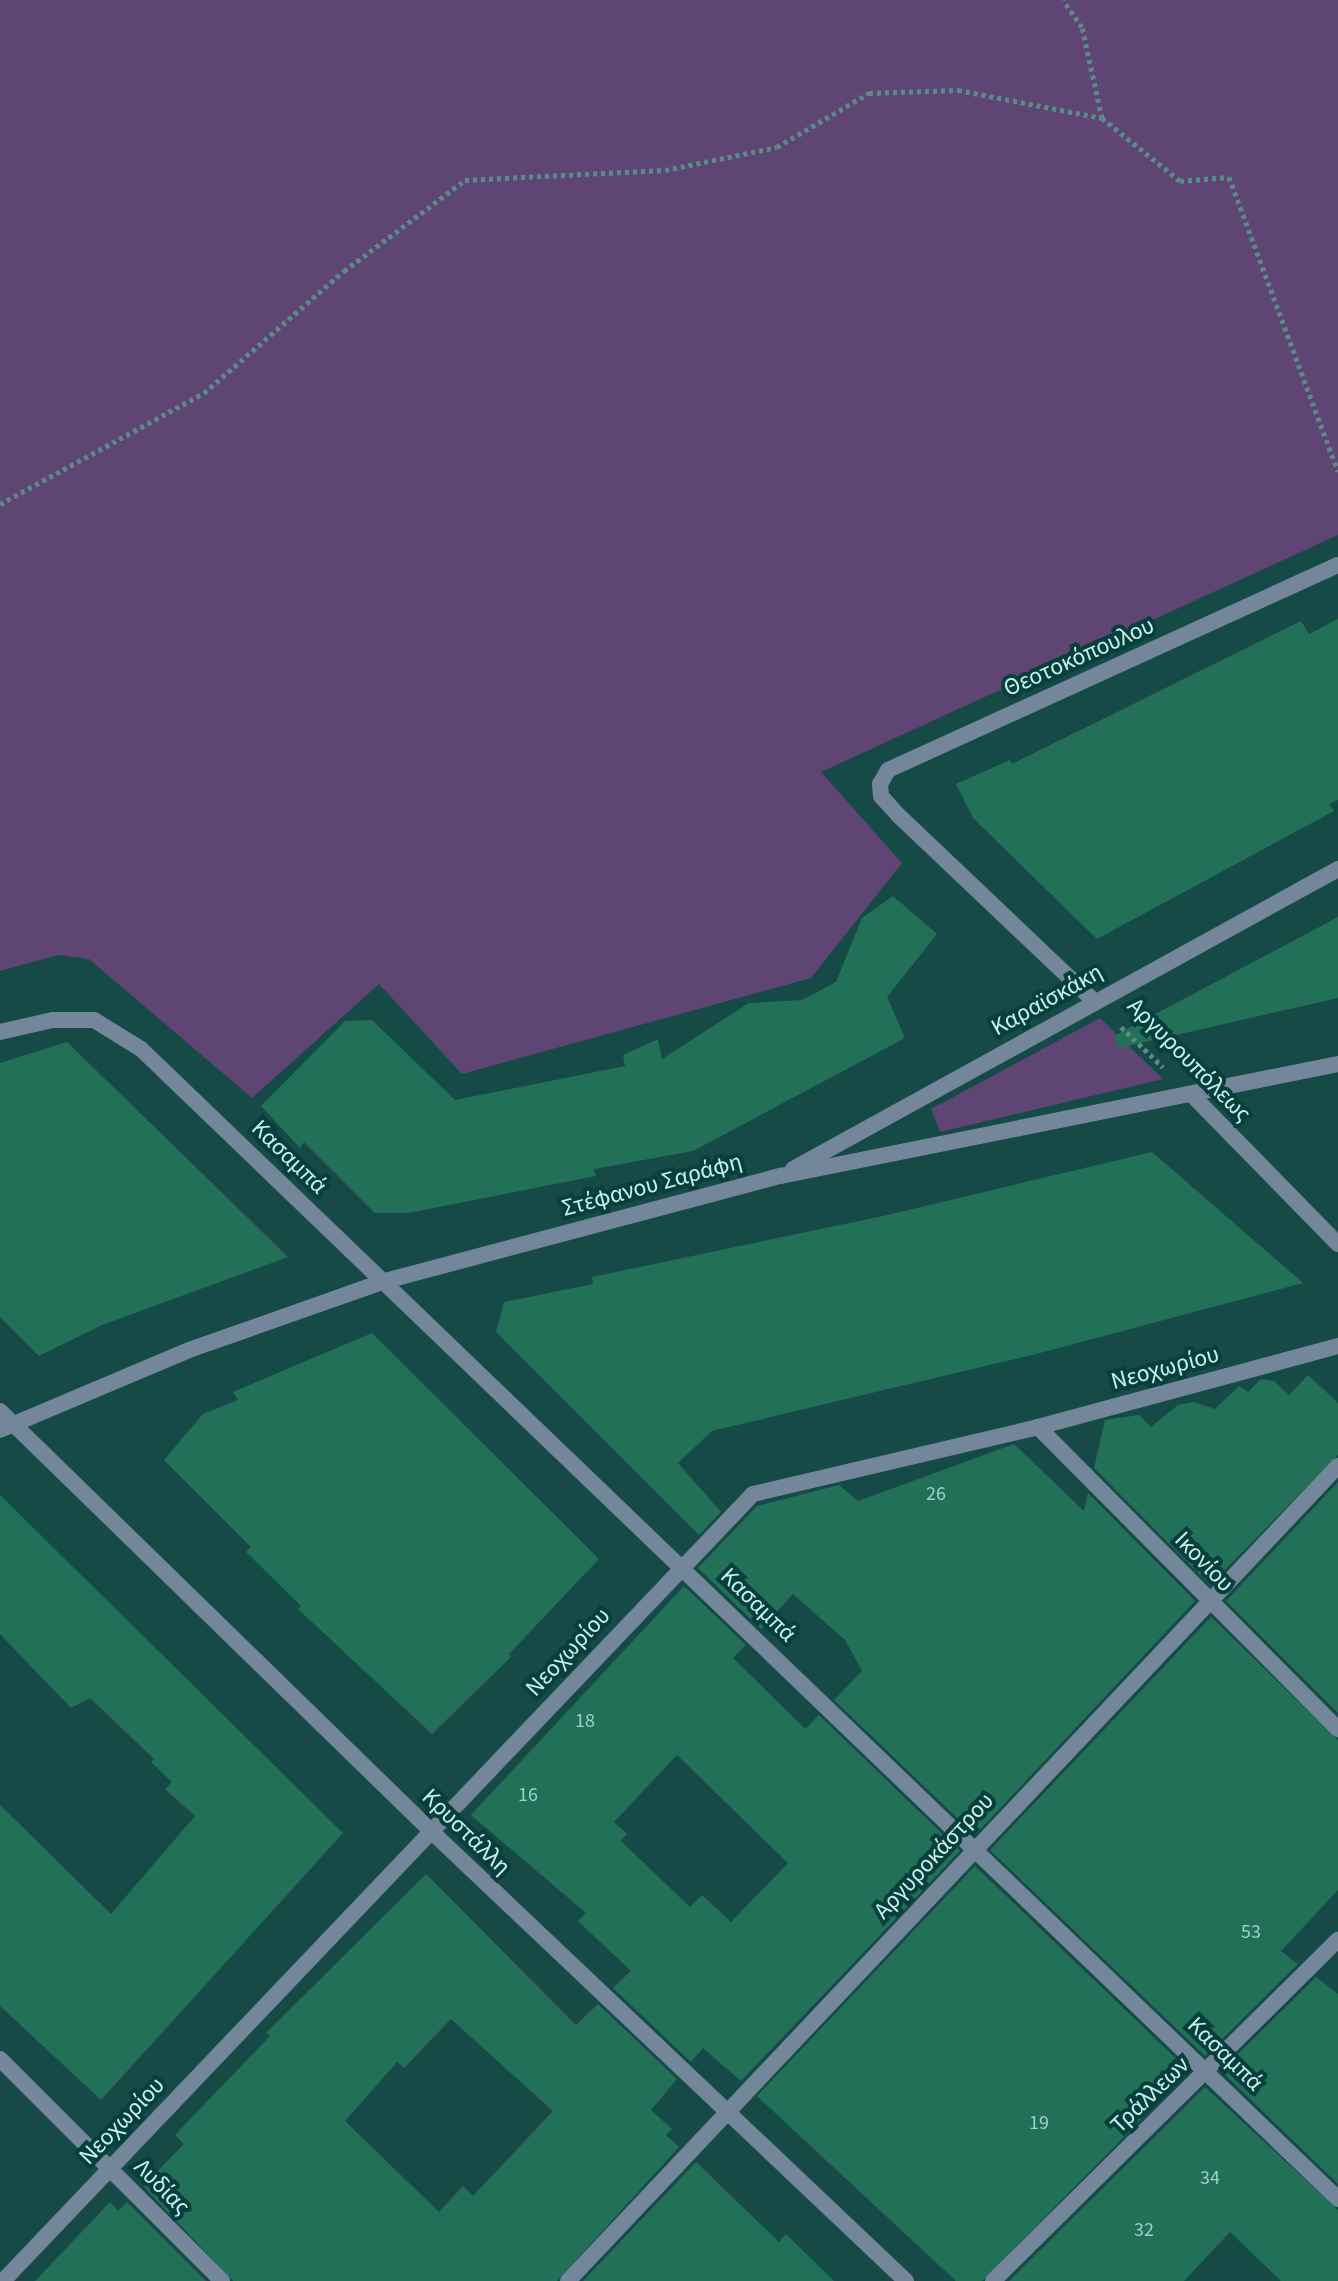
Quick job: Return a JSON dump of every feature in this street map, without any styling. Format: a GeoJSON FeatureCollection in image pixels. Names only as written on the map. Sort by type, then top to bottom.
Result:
{"type":"FeatureCollection","features":[{"type":"Feature","properties":{"kind":"street","name":"Θεοτοκόπουλου"},"geometry":{"type":"LineString","coordinates":[[898,815],[881,796],[880,784],[888,770],[1338,565]]}},
{"type":"Feature","properties":{"kind":"street","name":"Αργυρουπόλεως"},"geometry":{"type":"LineString","coordinates":[[898,815],[1094,1001]]}},
{"type":"Feature","properties":{"kind":"street","name":"Καραϊσκάκη"},"geometry":{"type":"LineString","coordinates":[[781,1176],[1338,869]]}},
{"type":"Feature","properties":{"kind":"street","name":"Κασαμπά"},"geometry":{"type":"LineString","coordinates":[[0,1032],[53,1020],[94,1020],[141,1049],[1338,2199]]}},
{"type":"Feature","properties":{"kind":"street","name":"Στέφανου Σαράφη"},"geometry":{"type":"LineString","coordinates":[[4,1421],[189,1350],[385,1281],[781,1176],[1193,1096],[1338,1064]]}},
{"type":"Feature","properties":{"kind":"street","name":"Αργυρουπόλεως"},"geometry":{"type":"LineString","coordinates":[[1193,1096],[1338,1244]]}},
{"type":"Feature","properties":{"kind":"street","name":"Νεοχωρίου"},"geometry":{"type":"LineString","coordinates":[[3,2281],[753,1494],[1038,1427],[1338,1346]]}},
{"type":"Feature","properties":{"kind":"street","name":"Κρυστάλλη"},"geometry":{"type":"LineString","coordinates":[[4,1421],[729,2116],[906,2281]]}},
{"type":"Feature","properties":{"kind":"street","name":"Ικονίου"},"geometry":{"type":"LineString","coordinates":[[1038,1427],[1208,1602],[1338,1729]]}},
{"type":"Feature","properties":{"kind":"street","name":"Αργυροκάστρου"},"geometry":{"type":"LineString","coordinates":[[568,2281],[729,2116],[975,1847],[1338,1466]]}},
{"type":"Feature","properties":{"kind":"street","name":"Τράλλεων"},"geometry":{"type":"LineString","coordinates":[[993,2281],[1209,2072],[1338,1940]]}},
{"type":"Feature","properties":{"kind":"street","name":"Λυδίας"},"geometry":{"type":"LineString","coordinates":[[0,2059],[222,2281]]}},
{"type":"Feature","properties":{"kind":"path"},"geometry":{"type":"LineString","coordinates":[[1063,0],[1082,27],[1102,118]]}},
{"type":"Feature","properties":{"kind":"path"},"geometry":{"type":"LineString","coordinates":[[0,504],[204,393],[344,271],[465,180],[665,170],[777,147],[869,93],[958,90],[1102,118],[1180,181],[1229,177],[1338,472]]}},
{"type":"Feature","properties":{"kind":"path","name":"Αργυρουπόλεως"},"geometry":{"type":"LineString","coordinates":[[1094,1001],[1193,1096]]}},
{"type":"Feature","properties":{"kind":"shaded area"},"geometry":{"type":"Polygon","coordinates":[[[0,0],[1338,0],[1338,535],[821,772],[902,863],[811,978],[462,1074],[379,984],[252,1098],[89,959],[58,955],[0,971],[0,0]]]}},
{"type":"Feature","properties":{"kind":"shaded area"},"geometry":{"type":"Polygon","coordinates":[[[1100,1018],[1163,1079],[940,1132],[931,1109],[1100,1018]]]}},
{"type":"Feature","properties":{"kind":"building"},"geometry":{"type":"Polygon","coordinates":[[[1338,619],[1338,800],[1329,804],[1334,811],[1097,939],[973,818],[956,784],[1010,760],[1012,764],[1301,621],[1309,634],[1338,619]]]}},
{"type":"Feature","properties":{"kind":"building"},"geometry":{"type":"Polygon","coordinates":[[[893,896],[937,934],[887,997],[905,1038],[693,1151],[594,1169],[596,1176],[408,1213],[375,1213],[304,1142],[300,1148],[261,1106],[345,1021],[372,1020],[455,1100],[625,1066],[623,1055],[658,1039],[662,1059],[749,1003],[802,1000],[836,982],[862,918],[893,896]]]}},
{"type":"Feature","properties":{"kind":"building"},"geometry":{"type":"Polygon","coordinates":[[[1338,917],[1338,998],[1119,1048],[1114,1036],[1338,917]]]}},
{"type":"Feature","properties":{"kind":"building"},"geometry":{"type":"Polygon","coordinates":[[[67,1042],[288,1257],[102,1325],[39,1356],[0,1317],[0,1063],[67,1042]]]}},
{"type":"Feature","properties":{"kind":"building"},"geometry":{"type":"Polygon","coordinates":[[[1152,1152],[1303,1283],[1040,1353],[712,1431],[678,1463],[721,1512],[699,1535],[496,1332],[504,1302],[593,1284],[592,1277],[883,1216],[1152,1152]]]}},
{"type":"Feature","properties":{"kind":"building"},"geometry":{"type":"Polygon","coordinates":[[[372,1333],[599,1559],[509,1654],[511,1657],[432,1734],[298,1609],[301,1606],[246,1552],[251,1547],[164,1460],[203,1414],[238,1400],[233,1392],[372,1333]]]}},
{"type":"Feature","properties":{"kind":"building"},"geometry":{"type":"Polygon","coordinates":[[[1308,1375],[1338,1403],[1338,1455],[1210,1585],[1094,1468],[1105,1420],[1139,1415],[1151,1427],[1178,1405],[1193,1402],[1215,1409],[1239,1386],[1248,1392],[1261,1379],[1274,1381],[1289,1395],[1308,1375]]]}},
{"type":"Feature","properties":{"kind":"building"},"geometry":{"type":"Polygon","coordinates":[[[1014,1444],[1084,1511],[1088,1493],[1195,1601],[975,1835],[834,1700],[862,1671],[845,1640],[793,1594],[761,1629],[698,1568],[757,1506],[839,1485],[858,1501],[1014,1444]]]}},
{"type":"Feature","properties":{"kind":"building"},"geometry":{"type":"Polygon","coordinates":[[[1338,1482],[1338,1713],[1226,1601],[1338,1482]]]}},
{"type":"Feature","properties":{"kind":"building"},"geometry":{"type":"Polygon","coordinates":[[[0,1495],[343,1833],[101,2100],[0,2006],[0,1805],[111,1914],[195,1816],[165,1789],[172,1782],[151,1762],[154,1759],[90,1698],[71,1708],[0,1634],[0,1495]]]}},
{"type":"Feature","properties":{"kind":"building"},"geometry":{"type":"Polygon","coordinates":[[[684,1586],[746,1645],[733,1658],[805,1729],[819,1715],[960,1851],[741,2081],[703,2048],[691,2062],[613,1988],[631,1971],[578,1921],[586,1913],[471,1815],[684,1586]],[[677,1755],[614,1822],[627,1834],[621,1841],[690,1907],[702,1895],[731,1922],[788,1863],[677,1755]]]}},
{"type":"Feature","properties":{"kind":"building"},"geometry":{"type":"Polygon","coordinates":[[[1211,1617],[1338,1740],[1338,1890],[1281,1951],[1298,1964],[1205,2056],[990,1850],[1211,1617]]]}},
{"type":"Feature","properties":{"kind":"building"},"geometry":{"type":"Polygon","coordinates":[[[975,1866],[1189,2071],[982,2281],[956,2281],[757,2096],[975,1866]]]}},
{"type":"Feature","properties":{"kind":"building"},"geometry":{"type":"Polygon","coordinates":[[[426,1874],[576,2025],[598,2004],[677,2079],[651,2110],[672,2129],[666,2135],[679,2147],[557,2281],[233,2281],[143,2186],[184,2144],[175,2135],[270,2036],[266,2033],[426,1874]],[[451,2019],[404,2068],[397,2062],[345,2121],[439,2212],[463,2186],[473,2196],[553,2111],[451,2019]]]}},
{"type":"Feature","properties":{"kind":"building"},"geometry":{"type":"Polygon","coordinates":[[[1316,1977],[1338,1994],[1338,2184],[1221,2071],[1316,1977]]]}},
{"type":"Feature","properties":{"kind":"building"},"geometry":{"type":"Polygon","coordinates":[[[1205,2087],[1338,2210],[1338,2281],[1281,2281],[1230,2232],[1184,2281],[1009,2281],[1205,2087]]]}},
{"type":"Feature","properties":{"kind":"building"},"geometry":{"type":"Polygon","coordinates":[[[696,2162],[779,2242],[786,2234],[834,2281],[583,2281],[696,2162]]]}},
{"type":"Feature","properties":{"kind":"building"},"geometry":{"type":"Polygon","coordinates":[[[110,2202],[118,2211],[127,2202],[206,2281],[35,2281],[110,2202]]]}}]}
